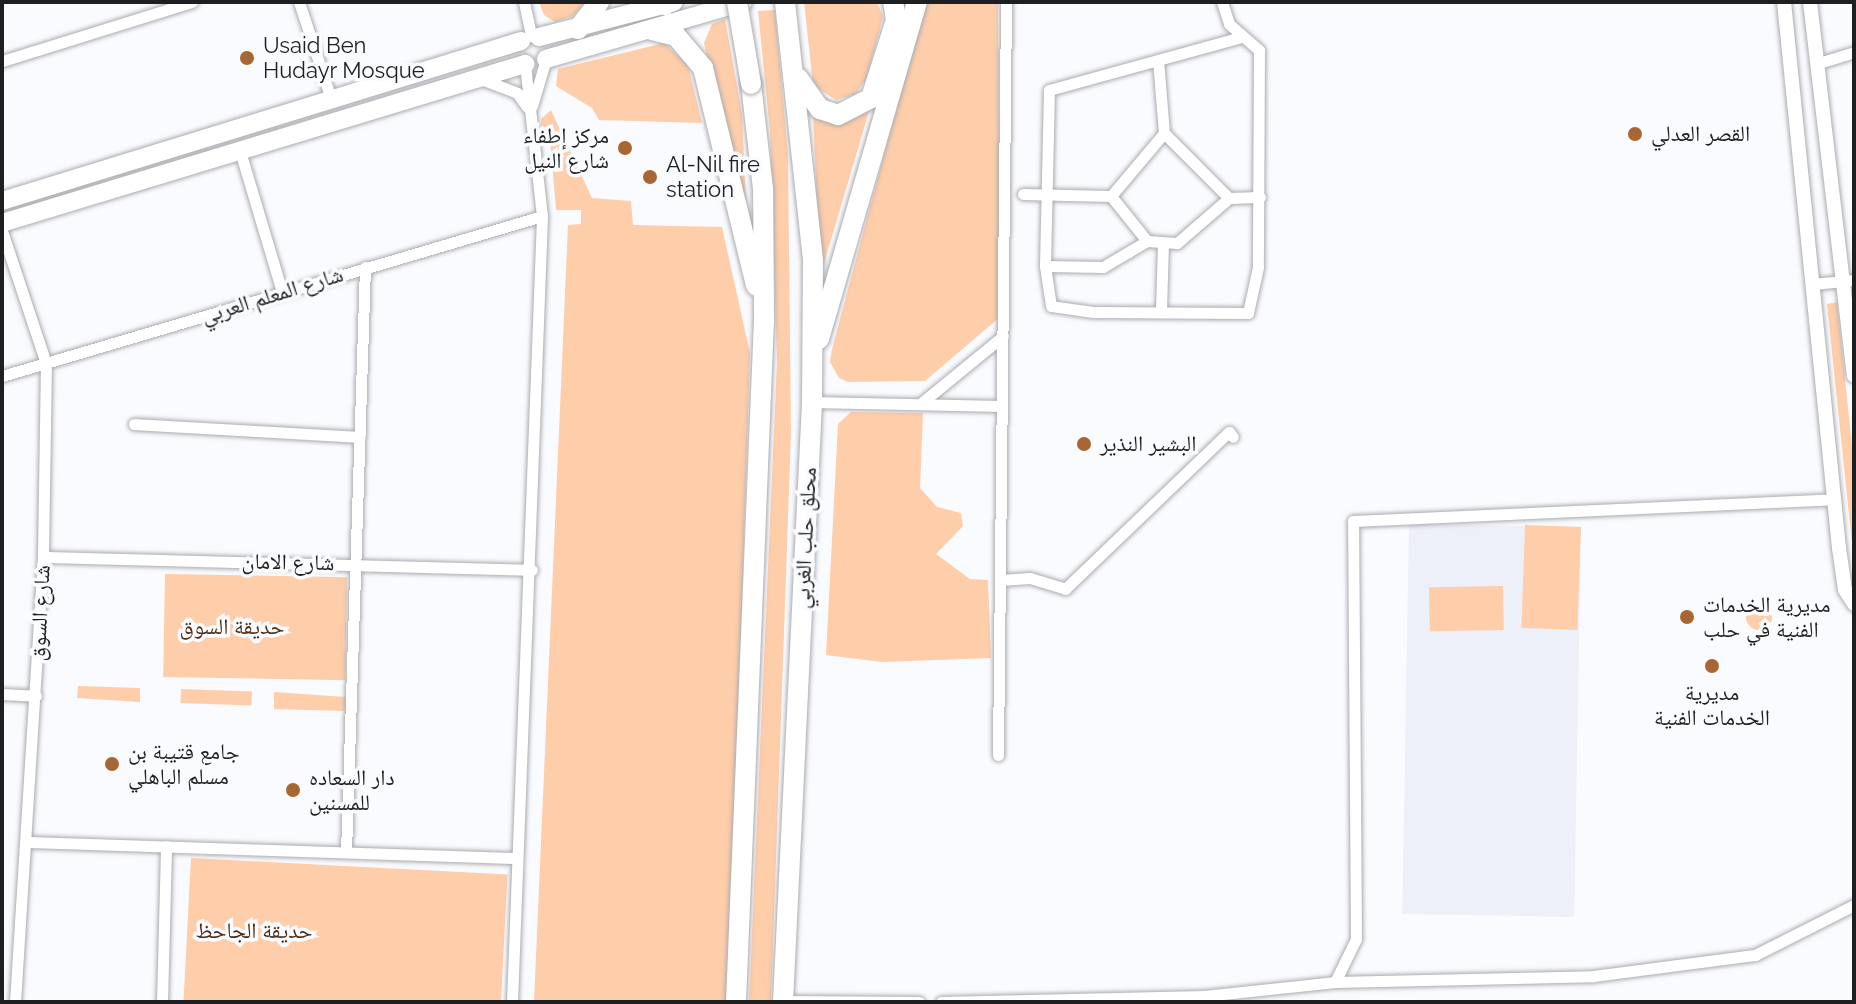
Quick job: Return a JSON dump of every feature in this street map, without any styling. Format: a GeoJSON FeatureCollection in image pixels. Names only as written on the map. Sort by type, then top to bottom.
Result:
{"type":"FeatureCollection","features":[{"type":"Feature","properties":{"kind":"highway"},"geometry":{"type":"LineString","coordinates":[[578,29],[599,2]]}},
{"type":"Feature","properties":{"kind":"highway"},"geometry":{"type":"LineString","coordinates":[[736,1002],[764,320],[763,189],[740,2]]}},
{"type":"Feature","properties":{"kind":"highway","name":"محلق حلب الغربي"},"geometry":{"type":"LineString","coordinates":[[783,1002],[812,402],[813,260],[785,2]]}},
{"type":"Feature","properties":{"kind":"highway"},"geometry":{"type":"LineString","coordinates":[[795,75],[820,109],[838,115],[871,98],[896,20],[893,2]]}},
{"type":"Feature","properties":{"kind":"highway"},"geometry":{"type":"LineString","coordinates":[[812,362],[917,2]]}},
{"type":"Feature","properties":{"kind":"highway"},"geometry":{"type":"LineString","coordinates":[[652,30],[676,36],[703,68],[764,320]]}},
{"type":"Feature","properties":{"kind":"main road"},"geometry":{"type":"LineString","coordinates":[[2,223],[525,64],[539,65],[546,59],[740,2]]}},
{"type":"Feature","properties":{"kind":"main road"},"geometry":{"type":"LineString","coordinates":[[2,201],[332,103],[530,38],[578,29],[667,3]]}},
{"type":"Feature","properties":{"kind":"main road"},"geometry":{"type":"LineString","coordinates":[[530,38],[548,49],[546,59]]}},
{"type":"Feature","properties":{"kind":"main road"},"geometry":{"type":"LineString","coordinates":[[525,64],[517,51],[530,38]]}},
{"type":"Feature","properties":{"kind":"street"},"geometry":{"type":"LineString","coordinates":[[2,61],[192,2]]}},
{"type":"Feature","properties":{"kind":"street"},"geometry":{"type":"LineString","coordinates":[[299,2],[332,103]]}},
{"type":"Feature","properties":{"kind":"street"},"geometry":{"type":"LineString","coordinates":[[524,2],[530,38]]}},
{"type":"Feature","properties":{"kind":"street"},"geometry":{"type":"LineString","coordinates":[[998,755],[1006,2]]}},
{"type":"Feature","properties":{"kind":"street"},"geometry":{"type":"LineString","coordinates":[[1222,2],[1229,24],[1259,50],[1258,267],[1248,313],[1161,310],[1093,312],[1051,306],[1045,266],[1049,90],[1242,37]]}},
{"type":"Feature","properties":{"kind":"street"},"geometry":{"type":"LineString","coordinates":[[1784,2],[1834,499],[1845,590],[1854,604]]}},
{"type":"Feature","properties":{"kind":"street"},"geometry":{"type":"LineString","coordinates":[[1810,2],[1849,280],[1854,375]]}},
{"type":"Feature","properties":{"kind":"street"},"geometry":{"type":"LineString","coordinates":[[1819,63],[1854,52]]}},
{"type":"Feature","properties":{"kind":"street"},"geometry":{"type":"LineString","coordinates":[[530,111],[546,59]]}},
{"type":"Feature","properties":{"kind":"street"},"geometry":{"type":"LineString","coordinates":[[1158,60],[1164,133],[1229,198]]}},
{"type":"Feature","properties":{"kind":"street"},"geometry":{"type":"LineString","coordinates":[[512,1002],[515,858],[532,570],[542,216],[525,64]]}},
{"type":"Feature","properties":{"kind":"street"},"geometry":{"type":"LineString","coordinates":[[481,79],[517,93],[530,111]]}},
{"type":"Feature","properties":{"kind":"street"},"geometry":{"type":"LineString","coordinates":[[1111,196],[1164,133]]}},
{"type":"Feature","properties":{"kind":"street"},"geometry":{"type":"LineString","coordinates":[[240,151],[282,292]]}},
{"type":"Feature","properties":{"kind":"street"},"geometry":{"type":"LineString","coordinates":[[1023,194],[1111,196]]}},
{"type":"Feature","properties":{"kind":"street"},"geometry":{"type":"LineString","coordinates":[[1111,196],[1147,241],[1163,244],[1177,243],[1229,198],[1260,197]]}},
{"type":"Feature","properties":{"kind":"street","name":"شارع المعلم العربي"},"geometry":{"type":"LineString","coordinates":[[2,376],[542,216]]}},
{"type":"Feature","properties":{"kind":"street","name":"شارع السوق"},"geometry":{"type":"LineString","coordinates":[[2,231],[46,363],[43,557],[15,1002]]}},
{"type":"Feature","properties":{"kind":"street"},"geometry":{"type":"LineString","coordinates":[[1045,266],[1103,267],[1147,241]]}},
{"type":"Feature","properties":{"kind":"street"},"geometry":{"type":"LineString","coordinates":[[1161,310],[1163,244]]}},
{"type":"Feature","properties":{"kind":"street"},"geometry":{"type":"LineString","coordinates":[[346,852],[365,267]]}},
{"type":"Feature","properties":{"kind":"street"},"geometry":{"type":"LineString","coordinates":[[1813,284],[1849,280]]}},
{"type":"Feature","properties":{"kind":"street"},"geometry":{"type":"LineString","coordinates":[[920,404],[1003,336]]}},
{"type":"Feature","properties":{"kind":"street"},"geometry":{"type":"LineString","coordinates":[[812,402],[1002,406]]}},
{"type":"Feature","properties":{"kind":"street"},"geometry":{"type":"LineString","coordinates":[[134,424],[360,437]]}},
{"type":"Feature","properties":{"kind":"street"},"geometry":{"type":"LineString","coordinates":[[1000,580],[1030,578],[1065,589],[1229,432],[1233,437]]}},
{"type":"Feature","properties":{"kind":"street"},"geometry":{"type":"LineString","coordinates":[[1335,982],[1356,939],[1353,521],[1834,499]]}},
{"type":"Feature","properties":{"kind":"street","name":"شارع الامان"},"geometry":{"type":"LineString","coordinates":[[43,557],[532,570]]}},
{"type":"Feature","properties":{"kind":"street"},"geometry":{"type":"LineString","coordinates":[[2,694],[36,696]]}},
{"type":"Feature","properties":{"kind":"street"},"geometry":{"type":"LineString","coordinates":[[27,842],[515,858]]}},
{"type":"Feature","properties":{"kind":"street"},"geometry":{"type":"LineString","coordinates":[[162,1002],[166,846]]}},
{"type":"Feature","properties":{"kind":"street"},"geometry":{"type":"LineString","coordinates":[[941,1002],[1204,996],[1335,982],[1593,976],[1755,955],[1854,905]]}},
{"type":"Feature","properties":{"kind":"street"},"geometry":{"type":"LineString","coordinates":[[783,1002],[919,1002]]}},
{"type":"Feature","properties":{"kind":"shaded area"},"geometry":{"type":"Polygon","coordinates":[[[1409,524],[1581,527],[1574,917],[1402,914],[1409,524]]]}},
{"type":"Feature","properties":{"kind":"green space"},"geometry":{"type":"Polygon","coordinates":[[[539,2],[585,2],[573,16],[555,22],[544,15],[539,2]]]}},
{"type":"Feature","properties":{"kind":"green space"},"geometry":{"type":"Polygon","coordinates":[[[804,2],[876,2],[879,7],[883,17],[867,77],[856,94],[836,100],[813,85],[804,2]]]}},
{"type":"Feature","properties":{"kind":"green space"},"geometry":{"type":"Polygon","coordinates":[[[925,2],[998,2],[1000,317],[925,381],[848,382],[839,378],[830,362],[832,349],[925,2]]]}},
{"type":"Feature","properties":{"kind":"green space"},"geometry":{"type":"Polygon","coordinates":[[[775,10],[788,155],[791,433],[771,1002],[749,1002],[777,362],[770,131],[758,11],[775,10]]]}},
{"type":"Feature","properties":{"kind":"green space"},"geometry":{"type":"Polygon","coordinates":[[[725,19],[742,114],[748,245],[704,43],[712,24],[725,19]]]}},
{"type":"Feature","properties":{"kind":"green space"},"geometry":{"type":"Polygon","coordinates":[[[664,43],[688,65],[702,123],[599,120],[592,108],[556,86],[558,69],[664,43]]]}},
{"type":"Feature","properties":{"kind":"green space"},"geometry":{"type":"Polygon","coordinates":[[[870,108],[820,277],[813,113],[848,121],[870,108]]]}},
{"type":"Feature","properties":{"kind":"green space"},"geometry":{"type":"Polygon","coordinates":[[[551,110],[592,198],[631,201],[633,225],[722,227],[750,353],[729,1002],[534,1002],[568,225],[581,224],[581,210],[556,210],[549,127],[541,127],[541,119],[551,110]]]}},
{"type":"Feature","properties":{"kind":"green space"},"geometry":{"type":"Polygon","coordinates":[[[1837,302],[1854,465],[1854,562],[1827,304],[1837,302]]]}},
{"type":"Feature","properties":{"kind":"green space"},"geometry":{"type":"Polygon","coordinates":[[[851,412],[923,413],[920,488],[937,507],[961,513],[963,526],[936,554],[970,579],[988,580],[991,658],[882,662],[826,655],[838,424],[851,412]]]}},
{"type":"Feature","properties":{"kind":"green space"},"geometry":{"type":"Polygon","coordinates":[[[1525,525],[1581,527],[1577,630],[1521,628],[1525,525]]]}},
{"type":"Feature","properties":{"kind":"green space","name":"حديقة السوق"},"geometry":{"type":"Polygon","coordinates":[[[165,574],[347,577],[345,680],[163,677],[165,574]]]}},
{"type":"Feature","properties":{"kind":"green space"},"geometry":{"type":"Polygon","coordinates":[[[1503,586],[1504,630],[1430,631],[1429,587],[1503,586]]]}},
{"type":"Feature","properties":{"kind":"green space"},"geometry":{"type":"Polygon","coordinates":[[[1759,604],[1768,608],[1772,617],[1768,626],[1759,630],[1750,626],[1746,617],[1750,608],[1759,604]]]}},
{"type":"Feature","properties":{"kind":"green space"},"geometry":{"type":"Polygon","coordinates":[[[78,686],[140,688],[140,702],[77,698],[78,686]]]}},
{"type":"Feature","properties":{"kind":"green space"},"geometry":{"type":"Polygon","coordinates":[[[181,689],[252,691],[251,705],[181,703],[181,689]]]}},
{"type":"Feature","properties":{"kind":"green space"},"geometry":{"type":"Polygon","coordinates":[[[274,692],[346,697],[345,711],[274,709],[274,692]]]}},
{"type":"Feature","properties":{"kind":"green space","name":"حديقة الجاحظ"},"geometry":{"type":"Polygon","coordinates":[[[191,858],[508,875],[501,1002],[183,1002],[191,858]]]}},
{"type":"Feature","properties":{"kind":"place","name":"Usaid Ben Hudayr Mosque"},"geometry":{"type":"Point","coordinates":[247,58]}},
{"type":"Feature","properties":{"kind":"place","name":"القصر العدلي"},"geometry":{"type":"Point","coordinates":[1635,134]}},
{"type":"Feature","properties":{"kind":"place","name":"مركز إطفاء شارع النيل"},"geometry":{"type":"Point","coordinates":[625,148]}},
{"type":"Feature","properties":{"kind":"place","name":"Al-Nil fire station"},"geometry":{"type":"Point","coordinates":[650,177]}},
{"type":"Feature","properties":{"kind":"place","name":"البشير النذير"},"geometry":{"type":"Point","coordinates":[1084,444]}},
{"type":"Feature","properties":{"kind":"place","name":"مديرية الخدمات الفنية في حلب"},"geometry":{"type":"Point","coordinates":[1687,617]}},
{"type":"Feature","properties":{"kind":"place","name":"مديرية الخدمات الفنية"},"geometry":{"type":"Point","coordinates":[1712,666]}},
{"type":"Feature","properties":{"kind":"place","name":"جامع قتيبة بن مسلم الباهلي"},"geometry":{"type":"Point","coordinates":[112,764]}},
{"type":"Feature","properties":{"kind":"place","name":"دار السعاده للمسنين"},"geometry":{"type":"Point","coordinates":[293,790]}}]}
